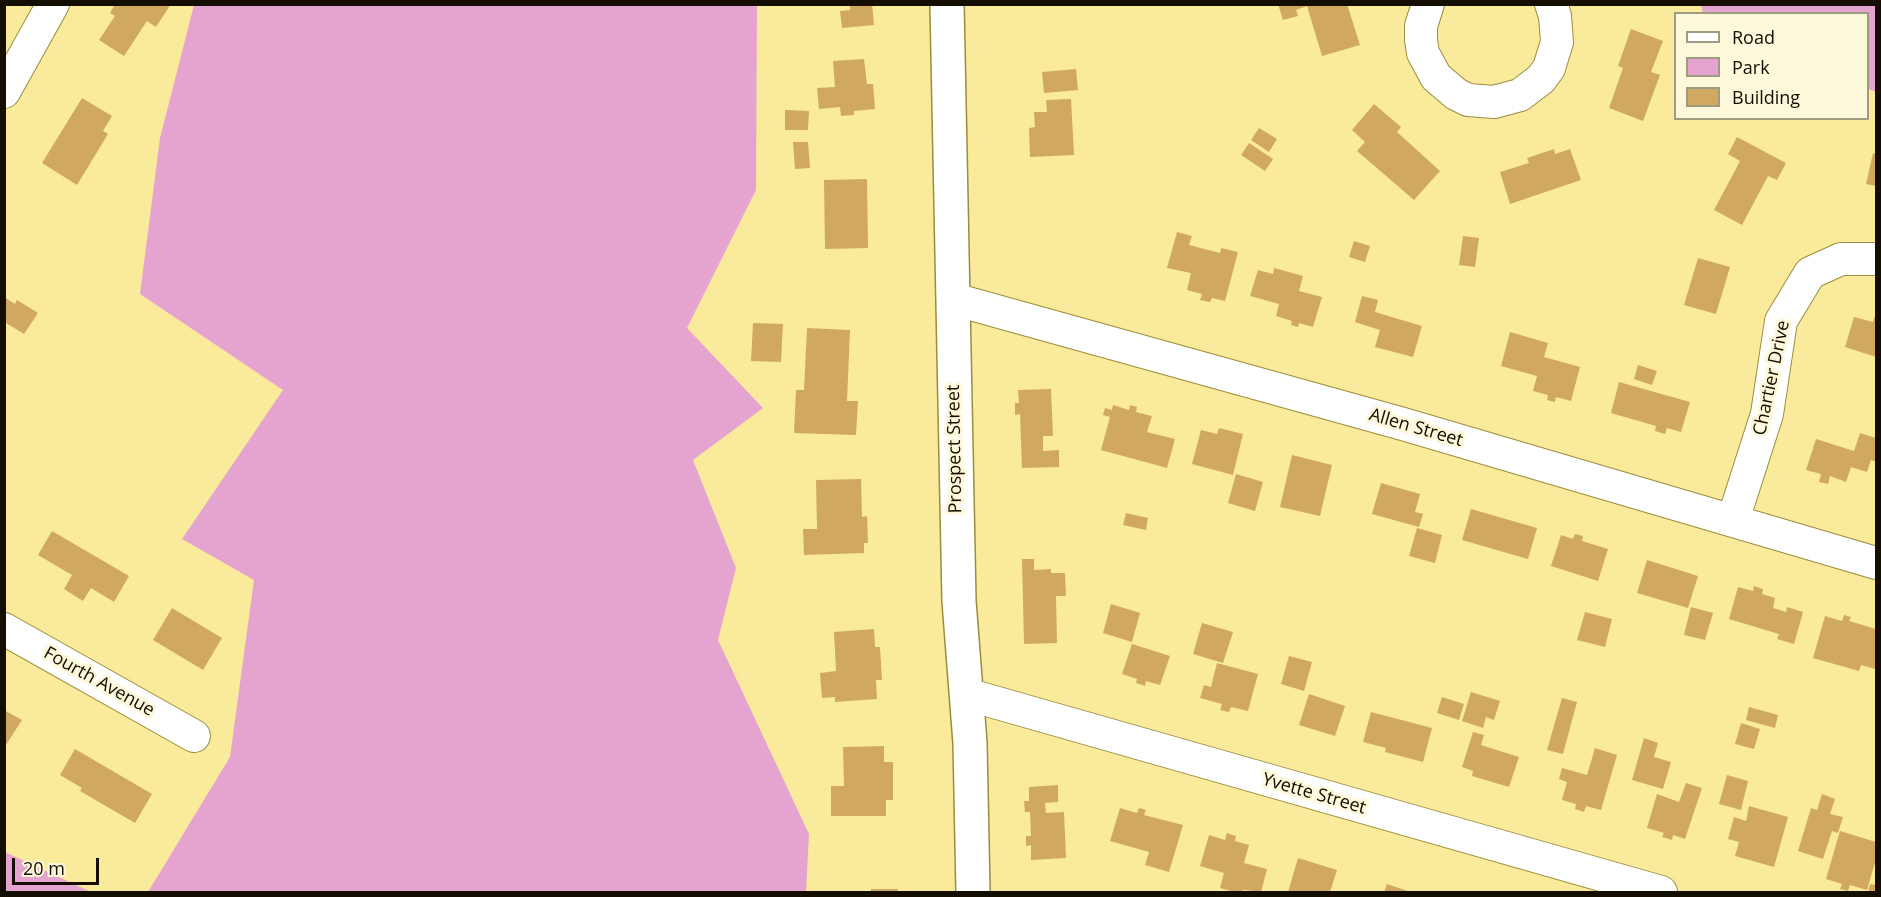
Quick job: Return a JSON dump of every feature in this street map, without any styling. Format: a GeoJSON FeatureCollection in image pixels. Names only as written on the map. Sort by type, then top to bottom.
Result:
{"type":"FeatureCollection","features":[{"type":"Feature","properties":{"kind":"main road","name":"Prospect Street"},"geometry":{"type":"LineString","coordinates":[[947,4],[959,601],[970,743],[973,892]]}},
{"type":"Feature","properties":{"kind":"street"},"geometry":{"type":"LineString","coordinates":[[4,92],[53,4]]}},
{"type":"Feature","properties":{"kind":"street"},"geometry":{"type":"LineString","coordinates":[[1428,4],[1421,26],[1421,40],[1423,53],[1436,77],[1445,86],[1468,100],[1494,102],[1520,95],[1541,79],[1549,68],[1557,42],[1555,16],[1551,4]]}},
{"type":"Feature","properties":{"kind":"street","name":"Chartier Drive"},"geometry":{"type":"LineString","coordinates":[[1733,520],[1767,414],[1781,321],[1810,273],[1841,259],[1876,259]]}},
{"type":"Feature","properties":{"kind":"street","name":"Allen Street"},"geometry":{"type":"LineString","coordinates":[[953,299],[1392,420],[1876,563]]}},
{"type":"Feature","properties":{"kind":"street","name":"Fourth Avenue"},"geometry":{"type":"LineString","coordinates":[[4,629],[194,736]]}},
{"type":"Feature","properties":{"kind":"street","name":"Yvette Street"},"geometry":{"type":"LineString","coordinates":[[966,694],[1661,892]]}},
{"type":"Feature","properties":{"kind":"green space"},"geometry":{"type":"Polygon","coordinates":[[[194,5],[757,5],[756,190],[687,328],[763,408],[693,460],[736,568],[718,640],[809,834],[806,892],[148,892],[230,757],[254,580],[182,539],[283,390],[140,294],[160,138],[194,5]]]}},
{"type":"Feature","properties":{"kind":"green space"},"geometry":{"type":"Polygon","coordinates":[[[1701,5],[1876,5],[1876,92],[1869,89],[1869,12],[1703,12],[1701,5]]]}},
{"type":"Feature","properties":{"kind":"green space"},"geometry":{"type":"Polygon","coordinates":[[[5,852],[91,892],[5,892],[5,852]]]}},
{"type":"Feature","properties":{"kind":"building"},"geometry":{"type":"Polygon","coordinates":[[[115,4],[171,4],[156,27],[147,21],[124,56],[99,40],[115,16],[110,13],[115,4]]]}},
{"type":"Feature","properties":{"kind":"building"},"geometry":{"type":"Polygon","coordinates":[[[850,4],[872,4],[874,25],[842,28],[840,11],[850,10],[850,4]]]}},
{"type":"Feature","properties":{"kind":"building"},"geometry":{"type":"Polygon","coordinates":[[[1278,4],[1347,4],[1360,45],[1322,56],[1307,6],[1296,10],[1298,16],[1283,20],[1278,4]]]}},
{"type":"Feature","properties":{"kind":"building"},"geometry":{"type":"Polygon","coordinates":[[[1631,29],[1663,41],[1651,72],[1660,75],[1643,121],[1609,108],[1623,68],[1618,66],[1631,29]]]}},
{"type":"Feature","properties":{"kind":"building"},"geometry":{"type":"Polygon","coordinates":[[[864,59],[867,84],[873,84],[875,109],[854,111],[854,115],[841,116],[840,107],[819,109],[817,88],[835,87],[833,61],[864,59]]]}},
{"type":"Feature","properties":{"kind":"building"},"geometry":{"type":"Polygon","coordinates":[[[1076,69],[1078,90],[1044,93],[1042,72],[1076,69]]]}},
{"type":"Feature","properties":{"kind":"building"},"geometry":{"type":"Polygon","coordinates":[[[82,98],[112,116],[103,131],[108,134],[77,185],[42,163],[82,98]]]}},
{"type":"Feature","properties":{"kind":"building"},"geometry":{"type":"Polygon","coordinates":[[[1071,99],[1074,155],[1030,157],[1029,128],[1035,127],[1034,112],[1047,112],[1046,100],[1071,99]]]}},
{"type":"Feature","properties":{"kind":"building"},"geometry":{"type":"Polygon","coordinates":[[[1374,104],[1401,127],[1397,132],[1440,171],[1414,200],[1357,151],[1365,142],[1352,130],[1374,104]]]}},
{"type":"Feature","properties":{"kind":"building"},"geometry":{"type":"Polygon","coordinates":[[[785,110],[809,111],[808,130],[785,130],[785,110]]]}},
{"type":"Feature","properties":{"kind":"building"},"geometry":{"type":"Polygon","coordinates":[[[1259,128],[1277,139],[1269,152],[1251,140],[1259,128]]]}},
{"type":"Feature","properties":{"kind":"building"},"geometry":{"type":"Polygon","coordinates":[[[1737,137],[1786,163],[1777,180],[1768,176],[1742,225],[1714,210],[1740,161],[1728,154],[1737,137]]]}},
{"type":"Feature","properties":{"kind":"building"},"geometry":{"type":"Polygon","coordinates":[[[793,142],[808,142],[810,168],[795,169],[793,142]]]}},
{"type":"Feature","properties":{"kind":"building"},"geometry":{"type":"Polygon","coordinates":[[[1249,143],[1273,159],[1265,171],[1241,155],[1249,143]]]}},
{"type":"Feature","properties":{"kind":"building"},"geometry":{"type":"Polygon","coordinates":[[[1554,149],[1555,154],[1570,149],[1581,180],[1510,204],[1500,172],[1529,163],[1527,158],[1554,149]]]}},
{"type":"Feature","properties":{"kind":"building"},"geometry":{"type":"Polygon","coordinates":[[[1873,153],[1876,154],[1876,186],[1866,184],[1873,153]]]}},
{"type":"Feature","properties":{"kind":"building"},"geometry":{"type":"Polygon","coordinates":[[[867,179],[868,248],[825,249],[824,180],[867,179]]]}},
{"type":"Feature","properties":{"kind":"building"},"geometry":{"type":"Polygon","coordinates":[[[1177,232],[1192,236],[1189,245],[1220,253],[1221,248],[1238,252],[1225,301],[1212,298],[1210,302],[1200,300],[1202,294],[1187,290],[1191,273],[1167,268],[1177,232]]]}},
{"type":"Feature","properties":{"kind":"building"},"geometry":{"type":"Polygon","coordinates":[[[1463,236],[1479,238],[1475,267],[1459,265],[1463,236]]]}},
{"type":"Feature","properties":{"kind":"building"},"geometry":{"type":"Polygon","coordinates":[[[1354,241],[1370,246],[1365,262],[1349,257],[1354,241]]]}},
{"type":"Feature","properties":{"kind":"building"},"geometry":{"type":"Polygon","coordinates":[[[1698,258],[1730,267],[1716,314],[1684,305],[1698,258]]]}},
{"type":"Feature","properties":{"kind":"building"},"geometry":{"type":"Polygon","coordinates":[[[1274,268],[1303,276],[1299,291],[1322,297],[1313,327],[1299,323],[1298,327],[1291,325],[1292,321],[1276,316],[1279,304],[1250,296],[1258,270],[1273,274],[1274,268]]]}},
{"type":"Feature","properties":{"kind":"building"},"geometry":{"type":"Polygon","coordinates":[[[1362,296],[1378,300],[1375,312],[1422,326],[1413,357],[1375,347],[1380,330],[1355,322],[1362,296]]]}},
{"type":"Feature","properties":{"kind":"building"},"geometry":{"type":"Polygon","coordinates":[[[4,297],[15,304],[17,300],[38,313],[24,334],[6,323],[4,326],[4,297]]]}},
{"type":"Feature","properties":{"kind":"building"},"geometry":{"type":"Polygon","coordinates":[[[1854,317],[1873,322],[1874,317],[1876,318],[1876,357],[1845,347],[1854,317]]]}},
{"type":"Feature","properties":{"kind":"building"},"geometry":{"type":"Polygon","coordinates":[[[753,323],[783,324],[781,362],[751,361],[753,323]]]}},
{"type":"Feature","properties":{"kind":"building"},"geometry":{"type":"Polygon","coordinates":[[[807,328],[850,330],[847,401],[858,401],[856,435],[794,433],[796,390],[804,390],[807,328]]]}},
{"type":"Feature","properties":{"kind":"building"},"geometry":{"type":"Polygon","coordinates":[[[1510,332],[1548,343],[1544,357],[1580,367],[1571,401],[1556,397],[1555,402],[1547,400],[1548,395],[1533,391],[1537,376],[1501,366],[1510,332]]]}},
{"type":"Feature","properties":{"kind":"building"},"geometry":{"type":"Polygon","coordinates":[[[1638,365],[1657,371],[1652,385],[1634,379],[1638,365]]]}},
{"type":"Feature","properties":{"kind":"building"},"geometry":{"type":"Polygon","coordinates":[[[1619,382],[1690,402],[1681,432],[1667,428],[1665,434],[1655,431],[1656,426],[1611,413],[1619,382]]]}},
{"type":"Feature","properties":{"kind":"building"},"geometry":{"type":"Polygon","coordinates":[[[1051,389],[1053,436],[1043,436],[1043,451],[1059,450],[1059,467],[1022,468],[1020,414],[1015,415],[1015,403],[1019,403],[1018,390],[1051,389]]]}},
{"type":"Feature","properties":{"kind":"building"},"geometry":{"type":"Polygon","coordinates":[[[1113,405],[1129,410],[1130,405],[1137,407],[1136,412],[1152,416],[1147,432],[1175,439],[1167,468],[1101,450],[1110,417],[1103,415],[1105,408],[1112,410],[1113,405]]]}},
{"type":"Feature","properties":{"kind":"building"},"geometry":{"type":"Polygon","coordinates":[[[1219,428],[1243,434],[1233,475],[1192,464],[1201,430],[1217,434],[1219,428]]]}},
{"type":"Feature","properties":{"kind":"building"},"geometry":{"type":"Polygon","coordinates":[[[1860,433],[1876,438],[1876,462],[1871,460],[1867,472],[1851,467],[1846,482],[1830,476],[1828,484],[1819,482],[1821,474],[1806,470],[1816,439],[1854,451],[1860,433]]]}},
{"type":"Feature","properties":{"kind":"building"},"geometry":{"type":"Polygon","coordinates":[[[1292,455],[1332,465],[1320,516],[1280,507],[1292,455]]]}},
{"type":"Feature","properties":{"kind":"building"},"geometry":{"type":"Polygon","coordinates":[[[1236,474],[1263,482],[1255,511],[1228,503],[1236,474]]]}},
{"type":"Feature","properties":{"kind":"building"},"geometry":{"type":"Polygon","coordinates":[[[861,479],[862,517],[867,516],[868,543],[864,543],[864,553],[804,555],[803,529],[817,529],[816,480],[861,479]]]}},
{"type":"Feature","properties":{"kind":"building"},"geometry":{"type":"Polygon","coordinates":[[[1381,483],[1420,494],[1415,512],[1423,514],[1419,527],[1372,514],[1381,483]]]}},
{"type":"Feature","properties":{"kind":"building"},"geometry":{"type":"Polygon","coordinates":[[[1471,509],[1537,528],[1528,559],[1462,540],[1471,509]]]}},
{"type":"Feature","properties":{"kind":"building"},"geometry":{"type":"Polygon","coordinates":[[[1126,513],[1148,518],[1146,530],[1123,525],[1126,513]]]}},
{"type":"Feature","properties":{"kind":"building"},"geometry":{"type":"Polygon","coordinates":[[[1417,528],[1442,535],[1435,563],[1409,556],[1417,528]]]}},
{"type":"Feature","properties":{"kind":"building"},"geometry":{"type":"Polygon","coordinates":[[[52,531],[129,576],[114,602],[91,588],[83,601],[64,589],[72,575],[38,555],[52,531]]]}},
{"type":"Feature","properties":{"kind":"building"},"geometry":{"type":"Polygon","coordinates":[[[1575,534],[1583,536],[1582,541],[1608,549],[1598,581],[1551,566],[1561,535],[1573,539],[1575,534]]]}},
{"type":"Feature","properties":{"kind":"building"},"geometry":{"type":"Polygon","coordinates":[[[1022,559],[1034,559],[1034,570],[1051,569],[1051,573],[1065,573],[1066,596],[1056,596],[1057,643],[1024,644],[1022,559]]]}},
{"type":"Feature","properties":{"kind":"building"},"geometry":{"type":"Polygon","coordinates":[[[1647,560],[1698,576],[1688,608],[1637,593],[1647,560]]]}},
{"type":"Feature","properties":{"kind":"building"},"geometry":{"type":"Polygon","coordinates":[[[1754,586],[1763,589],[1762,594],[1775,598],[1773,608],[1786,612],[1787,607],[1803,612],[1794,644],[1777,639],[1779,634],[1729,619],[1738,587],[1753,591],[1754,586]]]}},
{"type":"Feature","properties":{"kind":"building"},"geometry":{"type":"Polygon","coordinates":[[[1111,604],[1140,613],[1132,642],[1103,633],[1111,604]]]}},
{"type":"Feature","properties":{"kind":"building"},"geometry":{"type":"Polygon","coordinates":[[[1691,607],[1713,613],[1705,640],[1684,635],[1691,607]]]}},
{"type":"Feature","properties":{"kind":"building"},"geometry":{"type":"Polygon","coordinates":[[[172,608],[222,638],[203,670],[153,640],[172,608]]]}},
{"type":"Feature","properties":{"kind":"building"},"geometry":{"type":"Polygon","coordinates":[[[1585,612],[1612,619],[1605,647],[1577,640],[1585,612]]]}},
{"type":"Feature","properties":{"kind":"building"},"geometry":{"type":"Polygon","coordinates":[[[1844,615],[1851,617],[1849,621],[1876,629],[1875,669],[1861,665],[1859,671],[1813,658],[1825,616],[1842,621],[1844,615]]]}},
{"type":"Feature","properties":{"kind":"building"},"geometry":{"type":"Polygon","coordinates":[[[1202,623],[1233,632],[1223,663],[1193,654],[1202,623]]]}},
{"type":"Feature","properties":{"kind":"building"},"geometry":{"type":"Polygon","coordinates":[[[874,629],[875,647],[880,647],[882,680],[876,680],[877,699],[835,702],[835,697],[822,698],[820,673],[836,671],[834,632],[874,629]]]}},
{"type":"Feature","properties":{"kind":"building"},"geometry":{"type":"Polygon","coordinates":[[[1132,644],[1170,656],[1160,685],[1146,681],[1145,686],[1136,683],[1137,679],[1122,674],[1132,644]]]}},
{"type":"Feature","properties":{"kind":"building"},"geometry":{"type":"Polygon","coordinates":[[[1289,656],[1312,662],[1304,691],[1281,684],[1289,656]]]}},
{"type":"Feature","properties":{"kind":"building"},"geometry":{"type":"Polygon","coordinates":[[[1217,663],[1258,674],[1248,711],[1231,707],[1229,712],[1220,710],[1222,704],[1200,698],[1204,685],[1211,687],[1217,663]]]}},
{"type":"Feature","properties":{"kind":"building"},"geometry":{"type":"Polygon","coordinates":[[[1471,692],[1500,701],[1494,720],[1486,717],[1483,728],[1462,721],[1471,692]]]}},
{"type":"Feature","properties":{"kind":"building"},"geometry":{"type":"Polygon","coordinates":[[[1309,694],[1345,706],[1335,736],[1299,725],[1309,694]]]}},
{"type":"Feature","properties":{"kind":"building"},"geometry":{"type":"Polygon","coordinates":[[[1442,697],[1464,704],[1459,720],[1437,713],[1442,697]]]}},
{"type":"Feature","properties":{"kind":"building"},"geometry":{"type":"Polygon","coordinates":[[[1562,698],[1577,702],[1563,754],[1547,750],[1562,698]]]}},
{"type":"Feature","properties":{"kind":"building"},"geometry":{"type":"Polygon","coordinates":[[[1749,707],[1778,715],[1775,728],[1746,720],[1749,707]]]}},
{"type":"Feature","properties":{"kind":"building"},"geometry":{"type":"Polygon","coordinates":[[[4,710],[22,720],[4,748],[4,710]]]}},
{"type":"Feature","properties":{"kind":"building"},"geometry":{"type":"Polygon","coordinates":[[[1371,712],[1432,728],[1423,762],[1385,752],[1386,748],[1363,742],[1371,712]]]}},
{"type":"Feature","properties":{"kind":"building"},"geometry":{"type":"Polygon","coordinates":[[[1741,723],[1760,729],[1754,749],[1735,744],[1741,723]]]}},
{"type":"Feature","properties":{"kind":"building"},"geometry":{"type":"Polygon","coordinates":[[[1473,732],[1484,735],[1481,745],[1519,757],[1509,787],[1472,776],[1473,771],[1462,767],[1473,732]]]}},
{"type":"Feature","properties":{"kind":"building"},"geometry":{"type":"Polygon","coordinates":[[[1644,738],[1658,743],[1654,757],[1671,762],[1663,789],[1632,780],[1644,738]]]}},
{"type":"Feature","properties":{"kind":"building"},"geometry":{"type":"Polygon","coordinates":[[[884,746],[884,762],[893,762],[893,800],[886,800],[886,816],[831,816],[831,786],[844,786],[843,747],[884,746]]]}},
{"type":"Feature","properties":{"kind":"building"},"geometry":{"type":"Polygon","coordinates":[[[1595,748],[1617,755],[1601,810],[1586,806],[1584,812],[1575,809],[1576,804],[1562,800],[1567,782],[1559,779],[1562,768],[1587,775],[1595,748]]]}},
{"type":"Feature","properties":{"kind":"building"},"geometry":{"type":"Polygon","coordinates":[[[75,749],[152,794],[135,823],[80,791],[82,788],[60,775],[75,749]]]}},
{"type":"Feature","properties":{"kind":"building"},"geometry":{"type":"Polygon","coordinates":[[[1727,775],[1748,781],[1741,810],[1719,804],[1727,775]]]}},
{"type":"Feature","properties":{"kind":"building"},"geometry":{"type":"Polygon","coordinates":[[[1686,783],[1702,788],[1685,839],[1673,835],[1672,840],[1662,837],[1664,833],[1647,828],[1657,794],[1679,802],[1686,783]]]}},
{"type":"Feature","properties":{"kind":"building"},"geometry":{"type":"Polygon","coordinates":[[[1058,785],[1058,802],[1045,803],[1046,813],[1064,812],[1066,858],[1031,860],[1031,845],[1026,846],[1026,836],[1031,836],[1030,812],[1025,812],[1024,801],[1029,801],[1029,787],[1058,785]]]}},
{"type":"Feature","properties":{"kind":"building"},"geometry":{"type":"Polygon","coordinates":[[[1822,794],[1835,799],[1830,814],[1843,817],[1838,833],[1832,831],[1823,859],[1798,851],[1811,808],[1817,810],[1822,794]]]}},
{"type":"Feature","properties":{"kind":"building"},"geometry":{"type":"Polygon","coordinates":[[[1749,806],[1788,817],[1774,867],[1735,856],[1739,842],[1728,839],[1734,817],[1746,821],[1749,806]]]}},
{"type":"Feature","properties":{"kind":"building"},"geometry":{"type":"Polygon","coordinates":[[[1120,808],[1137,813],[1139,808],[1146,810],[1144,815],[1183,825],[1169,872],[1145,865],[1149,852],[1110,841],[1120,808]]]}},
{"type":"Feature","properties":{"kind":"building"},"geometry":{"type":"Polygon","coordinates":[[[1840,831],[1876,842],[1876,859],[1867,890],[1850,885],[1848,891],[1840,889],[1842,884],[1826,879],[1840,831]]]}},
{"type":"Feature","properties":{"kind":"building"},"geometry":{"type":"Polygon","coordinates":[[[1227,833],[1236,836],[1235,841],[1249,845],[1244,863],[1267,869],[1261,892],[1243,890],[1243,892],[1234,892],[1220,888],[1224,873],[1200,866],[1209,835],[1225,840],[1227,833]]]}},
{"type":"Feature","properties":{"kind":"building"},"geometry":{"type":"Polygon","coordinates":[[[1298,858],[1337,870],[1330,892],[1288,892],[1298,858]]]}},
{"type":"Feature","properties":{"kind":"building"},"geometry":{"type":"Polygon","coordinates":[[[1387,884],[1411,892],[1384,892],[1387,884]]]}},
{"type":"Feature","properties":{"kind":"building"},"geometry":{"type":"Polygon","coordinates":[[[1870,884],[1876,885],[1876,892],[1868,892],[1870,884]]]}},
{"type":"Feature","properties":{"kind":"building"},"geometry":{"type":"Polygon","coordinates":[[[871,889],[898,889],[897,892],[871,892],[871,889]]]}}]}
